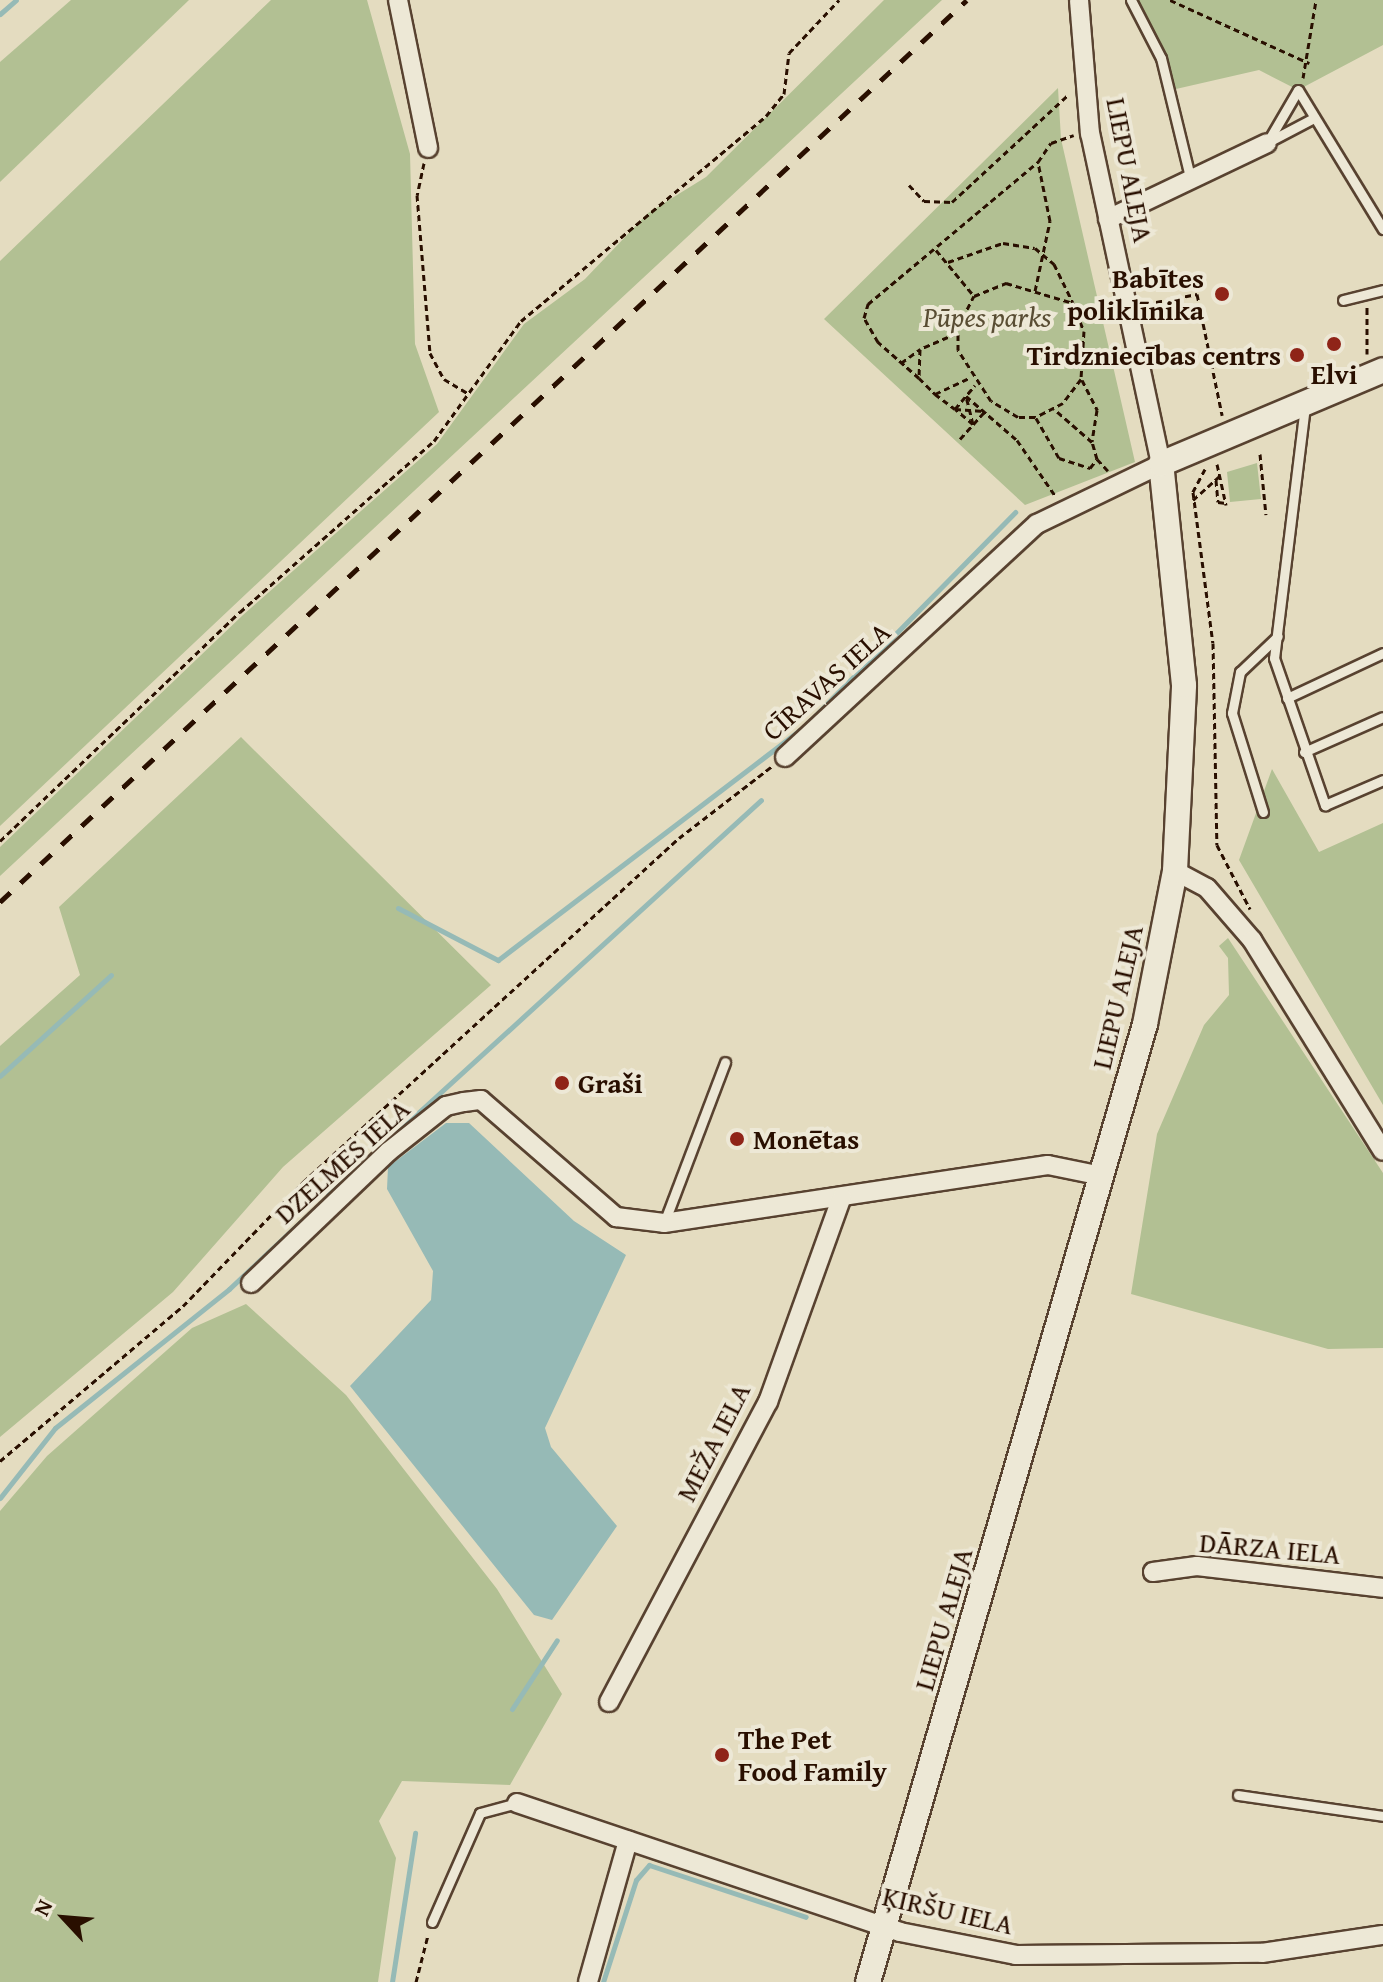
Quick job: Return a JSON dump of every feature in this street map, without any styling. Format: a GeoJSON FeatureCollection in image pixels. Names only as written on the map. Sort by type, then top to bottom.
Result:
{"type":"FeatureCollection","features":[{"type":"Feature","properties":{"kind":"street"},"geometry":{"type":"LineString","coordinates":[[398,0],[428,148]]}},
{"type":"Feature","properties":{"kind":"street","name":"LIEPU ALEJA"},"geometry":{"type":"LineString","coordinates":[[868,1982],[1145,1024],[1175,871],[1184,685],[1161,464],[1090,134],[1083,86],[1079,0]]}},
{"type":"Feature","properties":{"kind":"street"},"geometry":{"type":"LineString","coordinates":[[1108,219],[1267,143]]}},
{"type":"Feature","properties":{"kind":"street"},"geometry":{"type":"LineString","coordinates":[[1161,464],[1378,367]]}},
{"type":"Feature","properties":{"kind":"street","name":"CĪRAVAS IELA"},"geometry":{"type":"LineString","coordinates":[[785,757],[1037,524],[1161,464]]}},
{"type":"Feature","properties":{"kind":"street"},"geometry":{"type":"LineString","coordinates":[[1175,871],[1207,888],[1252,940],[1383,1151]]}},
{"type":"Feature","properties":{"kind":"street","name":"DZELMES IELA"},"geometry":{"type":"LineString","coordinates":[[251,1283],[326,1211],[446,1106],[481,1100],[616,1217],[664,1223],[1048,1165],[1102,1176]]}},
{"type":"Feature","properties":{"kind":"street","name":"MEŽA IELA"},"geometry":{"type":"LineString","coordinates":[[609,1702],[768,1402],[842,1197]]}},
{"type":"Feature","properties":{"kind":"street","name":"DĀRZA IELA"},"geometry":{"type":"LineString","coordinates":[[1153,1572],[1197,1566],[1383,1588]]}},
{"type":"Feature","properties":{"kind":"street","name":"ĶIRŠU IELA"},"geometry":{"type":"LineString","coordinates":[[517,1803],[886,1926],[1016,1955],[1262,1953],[1383,1935]]}},
{"type":"Feature","properties":{"kind":"street"},"geometry":{"type":"LineString","coordinates":[[588,1982],[628,1841]]}},
{"type":"Feature","properties":{"kind":"lane"},"geometry":{"type":"LineString","coordinates":[[1131,0],[1161,58],[1191,181]]}},
{"type":"Feature","properties":{"kind":"lane"},"geometry":{"type":"LineString","coordinates":[[1267,143],[1298,90],[1383,229]]}},
{"type":"Feature","properties":{"kind":"lane"},"geometry":{"type":"LineString","coordinates":[[1267,143],[1314,118]]}},
{"type":"Feature","properties":{"kind":"lane"},"geometry":{"type":"LineString","coordinates":[[1343,300],[1365,291],[1383,290]]}},
{"type":"Feature","properties":{"kind":"lane"},"geometry":{"type":"LineString","coordinates":[[1305,402],[1274,658],[1304,752],[1325,805],[1383,780]]}},
{"type":"Feature","properties":{"kind":"lane"},"geometry":{"type":"LineString","coordinates":[[1263,812],[1232,713],[1240,672],[1278,636]]}},
{"type":"Feature","properties":{"kind":"lane"},"geometry":{"type":"LineString","coordinates":[[1287,698],[1383,653]]}},
{"type":"Feature","properties":{"kind":"lane"},"geometry":{"type":"LineString","coordinates":[[1304,752],[1383,717]]}},
{"type":"Feature","properties":{"kind":"lane"},"geometry":{"type":"LineString","coordinates":[[664,1223],[725,1062]]}},
{"type":"Feature","properties":{"kind":"lane"},"geometry":{"type":"LineString","coordinates":[[1238,1795],[1383,1816]]}},
{"type":"Feature","properties":{"kind":"lane"},"geometry":{"type":"LineString","coordinates":[[432,1922],[480,1813],[517,1803]]}},
{"type":"Feature","properties":{"kind":"path"},"geometry":{"type":"LineString","coordinates":[[0,841],[240,612],[434,441],[521,321],[766,116],[784,94],[789,53],[839,0]]}},
{"type":"Feature","properties":{"kind":"path"},"geometry":{"type":"LineString","coordinates":[[1170,0],[1309,63]]}},
{"type":"Feature","properties":{"kind":"path"},"geometry":{"type":"LineString","coordinates":[[1298,90],[1309,63],[1316,0]]}},
{"type":"Feature","properties":{"kind":"path"},"geometry":{"type":"LineString","coordinates":[[909,185],[924,201],[952,202],[1037,116],[1083,86]]}},
{"type":"Feature","properties":{"kind":"path"},"geometry":{"type":"LineString","coordinates":[[973,424],[878,342],[864,318],[868,304],[1038,162],[1051,143],[1090,134]]}},
{"type":"Feature","properties":{"kind":"path"},"geometry":{"type":"LineString","coordinates":[[428,148],[417,195],[430,353],[444,379],[467,393]]}},
{"type":"Feature","properties":{"kind":"path"},"geometry":{"type":"LineString","coordinates":[[1035,291],[1046,253],[1049,206],[1038,162]]}},
{"type":"Feature","properties":{"kind":"path"},"geometry":{"type":"LineString","coordinates":[[948,262],[1003,243],[1046,253],[1073,303],[1086,345],[1081,379],[1054,409],[1035,417],[1004,410],[969,378],[957,333],[974,296],[1006,283],[1073,303]]}},
{"type":"Feature","properties":{"kind":"path"},"geometry":{"type":"LineString","coordinates":[[936,250],[974,296]]}},
{"type":"Feature","properties":{"kind":"path"},"geometry":{"type":"LineString","coordinates":[[1365,291],[1365,351],[1378,367]]}},
{"type":"Feature","properties":{"kind":"path"},"geometry":{"type":"LineString","coordinates":[[1126,307],[1197,294],[1224,426]]}},
{"type":"Feature","properties":{"kind":"path"},"geometry":{"type":"LineString","coordinates":[[901,363],[920,349],[957,333]]}},
{"type":"Feature","properties":{"kind":"path"},"geometry":{"type":"LineString","coordinates":[[919,378],[920,349]]}},
{"type":"Feature","properties":{"kind":"path"},"geometry":{"type":"LineString","coordinates":[[935,394],[969,378]]}},
{"type":"Feature","properties":{"kind":"path"},"geometry":{"type":"LineString","coordinates":[[1081,379],[1097,410],[1092,442],[1097,459],[1115,477],[1101,484]]}},
{"type":"Feature","properties":{"kind":"path"},"geometry":{"type":"LineString","coordinates":[[955,409],[976,385]]}},
{"type":"Feature","properties":{"kind":"path"},"geometry":{"type":"LineString","coordinates":[[966,396],[973,424]]}},
{"type":"Feature","properties":{"kind":"path"},"geometry":{"type":"LineString","coordinates":[[966,396],[1029,454],[1060,504]]}},
{"type":"Feature","properties":{"kind":"path"},"geometry":{"type":"LineString","coordinates":[[955,409],[985,411]]}},
{"type":"Feature","properties":{"kind":"path"},"geometry":{"type":"LineString","coordinates":[[1054,409],[1092,442]]}},
{"type":"Feature","properties":{"kind":"path"},"geometry":{"type":"LineString","coordinates":[[960,439],[985,411]]}},
{"type":"Feature","properties":{"kind":"path"},"geometry":{"type":"LineString","coordinates":[[1035,417],[1062,461],[1087,470],[1097,459]]}},
{"type":"Feature","properties":{"kind":"path"},"geometry":{"type":"LineString","coordinates":[[1260,454],[1266,515]]}},
{"type":"Feature","properties":{"kind":"path"},"geometry":{"type":"LineString","coordinates":[[1209,457],[1222,474],[1226,504],[1218,502],[1216,480]]}},
{"type":"Feature","properties":{"kind":"path"},"geometry":{"type":"LineString","coordinates":[[1193,500],[1222,474]]}},
{"type":"Feature","properties":{"kind":"path","name":"CĪRAVAS IELA"},"geometry":{"type":"LineString","coordinates":[[0,1461],[183,1306],[303,1182],[542,960],[679,838],[785,757]]}},
{"type":"Feature","properties":{"kind":"path"},"geometry":{"type":"LineString","coordinates":[[303,1182],[326,1211]]}},
{"type":"Feature","properties":{"kind":"path"},"geometry":{"type":"LineString","coordinates":[[416,1982],[432,1922]]}},
{"type":"Feature","properties":{"kind":"green space"},"geometry":{"type":"Polygon","coordinates":[[[71,0],[189,0],[0,182],[0,62],[71,0]]]}},
{"type":"Feature","properties":{"kind":"green space"},"geometry":{"type":"Polygon","coordinates":[[[271,0],[367,0],[410,154],[415,344],[439,412],[0,826],[0,261],[271,0]]]}},
{"type":"Feature","properties":{"kind":"green space"},"geometry":{"type":"Polygon","coordinates":[[[884,0],[942,0],[0,876],[0,847],[243,615],[437,444],[524,324],[585,279],[648,213],[706,177],[884,0]]]}},
{"type":"Feature","properties":{"kind":"green space"},"geometry":{"type":"Polygon","coordinates":[[[1138,0],[1383,0],[1383,45],[1298,90],[1259,70],[1176,89],[1138,0]]]}},
{"type":"Feature","properties":{"kind":"green space","name":"Pūpes parks"},"geometry":{"type":"Polygon","coordinates":[[[1058,88],[1061,139],[1135,462],[1025,505],[824,319],[1058,88]]]}},
{"type":"Feature","properties":{"kind":"green space"},"geometry":{"type":"Polygon","coordinates":[[[1257,463],[1261,499],[1230,502],[1227,472],[1257,463]]]}},
{"type":"Feature","properties":{"kind":"green space"},"geometry":{"type":"Polygon","coordinates":[[[241,737],[491,985],[283,1167],[173,1292],[0,1437],[0,1046],[80,975],[59,907],[241,737]]]}},
{"type":"Feature","properties":{"kind":"green space"},"geometry":{"type":"Polygon","coordinates":[[[1272,769],[1319,852],[1383,823],[1383,1105],[1239,860],[1272,769]]]}},
{"type":"Feature","properties":{"kind":"green space"},"geometry":{"type":"Polygon","coordinates":[[[1228,938],[1383,1173],[1383,1348],[1328,1349],[1131,1294],[1157,1134],[1204,1025],[1229,995],[1228,958],[1219,946],[1228,938]]]}},
{"type":"Feature","properties":{"kind":"green space"},"geometry":{"type":"Polygon","coordinates":[[[246,1304],[346,1395],[497,1589],[562,1694],[510,1785],[402,1781],[379,1821],[396,1858],[378,1982],[0,1982],[0,1511],[47,1456],[192,1328],[246,1304]]]}},
{"type":"Feature","properties":{"kind":"water"},"geometry":{"type":"Polygon","coordinates":[[[446,1123],[469,1123],[574,1221],[626,1255],[545,1428],[551,1447],[617,1526],[552,1620],[534,1615],[350,1386],[431,1300],[433,1271],[387,1189],[388,1167],[446,1123]]]}},
{"type":"Feature","properties":{"kind":"waterway"},"geometry":{"type":"LineString","coordinates":[[0,14],[16,0]]}},
{"type":"Feature","properties":{"kind":"waterway"},"geometry":{"type":"LineString","coordinates":[[398,908],[498,960],[805,726],[1015,512]]}},
{"type":"Feature","properties":{"kind":"waterway"},"geometry":{"type":"LineString","coordinates":[[328,1195],[761,800]]}},
{"type":"Feature","properties":{"kind":"waterway"},"geometry":{"type":"LineString","coordinates":[[0,1076],[111,975]]}},
{"type":"Feature","properties":{"kind":"waterway"},"geometry":{"type":"LineString","coordinates":[[0,1498],[55,1428],[229,1289],[310,1213]]}},
{"type":"Feature","properties":{"kind":"waterway"},"geometry":{"type":"LineString","coordinates":[[512,1709],[557,1640]]}},
{"type":"Feature","properties":{"kind":"waterway"},"geometry":{"type":"LineString","coordinates":[[392,1982],[415,1833]]}},
{"type":"Feature","properties":{"kind":"waterway"},"geometry":{"type":"LineString","coordinates":[[603,1982],[636,1880],[649,1865],[806,1917]]}},
{"type":"Feature","properties":{"kind":"railway"},"geometry":{"type":"LineString","coordinates":[[0,902],[967,0]]}},
{"type":"Feature","properties":{"kind":"place","name":"Babītes poliklīnika"},"geometry":{"type":"Point","coordinates":[1222,294]}},
{"type":"Feature","properties":{"kind":"place","name":"Elvi"},"geometry":{"type":"Point","coordinates":[1334,344]}},
{"type":"Feature","properties":{"kind":"place","name":"Tirdzniecības centrs"},"geometry":{"type":"Point","coordinates":[1297,355]}},
{"type":"Feature","properties":{"kind":"place","name":"Graši"},"geometry":{"type":"Point","coordinates":[562,1083]}},
{"type":"Feature","properties":{"kind":"place","name":"Monētas"},"geometry":{"type":"Point","coordinates":[737,1139]}},
{"type":"Feature","properties":{"kind":"place","name":"The Pet Food Family"},"geometry":{"type":"Point","coordinates":[722,1755]}}]}
